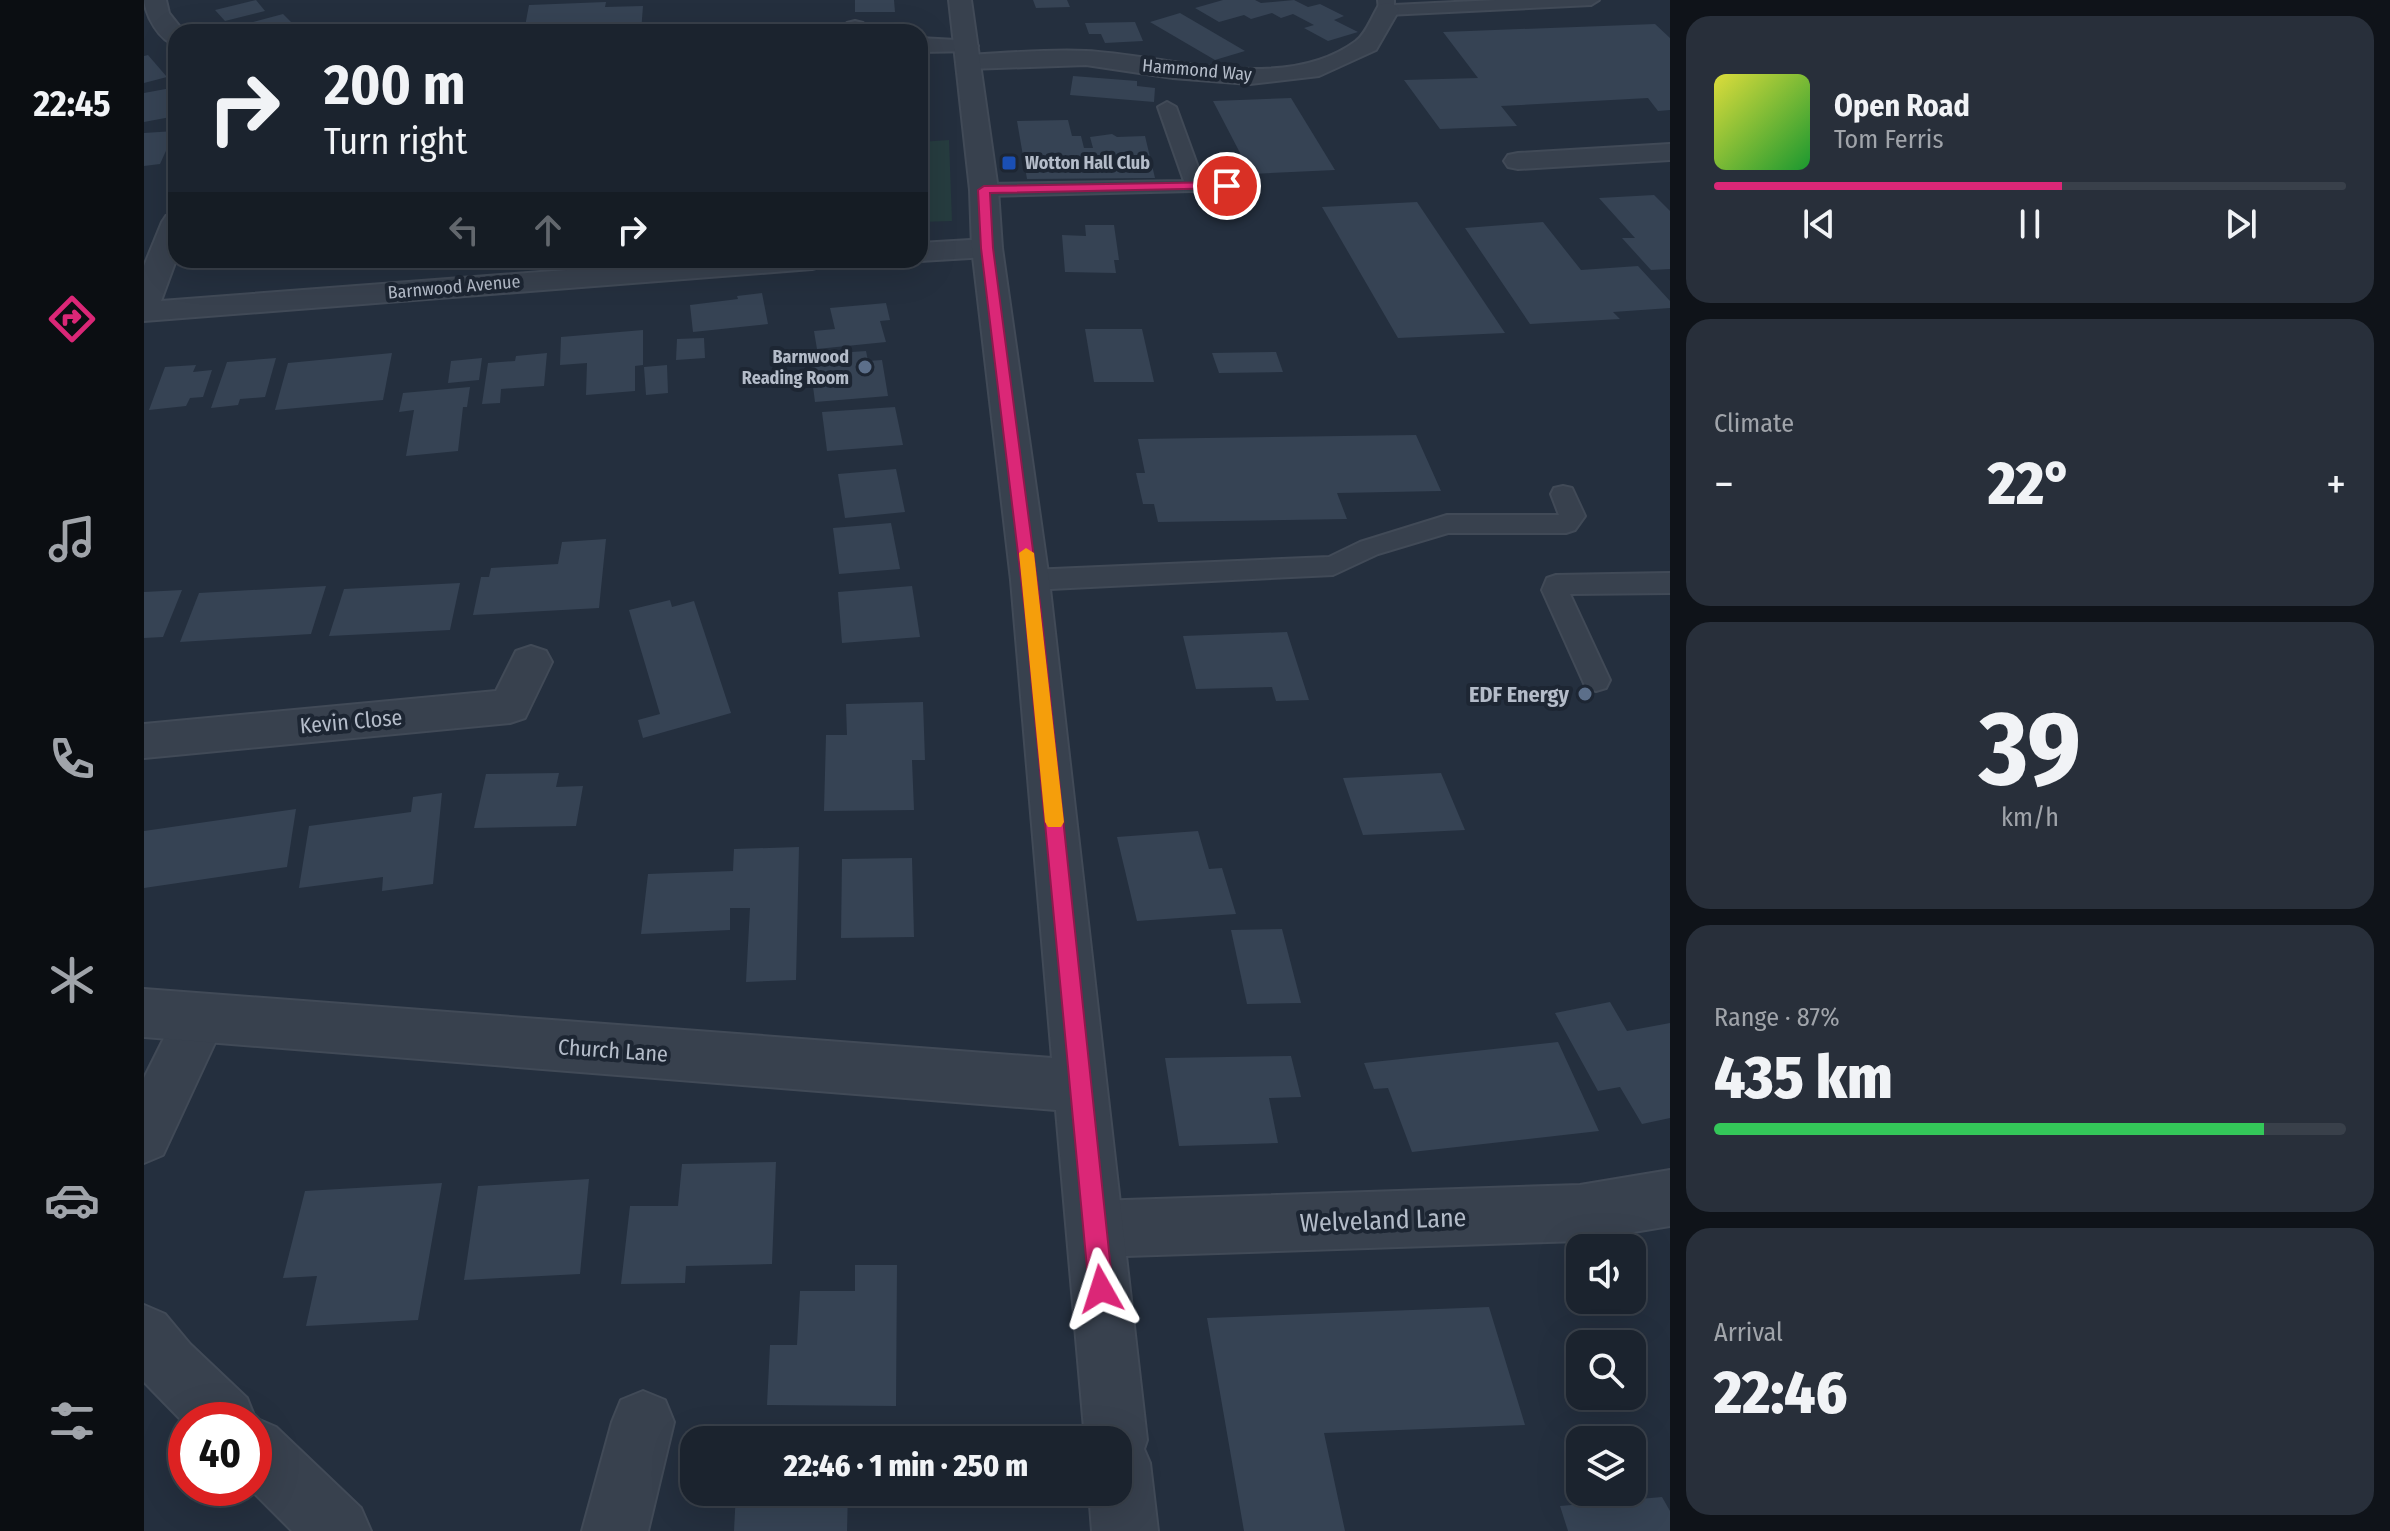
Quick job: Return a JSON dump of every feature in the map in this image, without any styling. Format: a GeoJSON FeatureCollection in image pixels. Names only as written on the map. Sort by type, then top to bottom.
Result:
{"type":"FeatureCollection","features":[{"type":"Feature","properties":{"kind":"street"},"geometry":{"type":"LineString","coordinates":[[155,0],[158,14],[168,27]]}},
{"type":"Feature","properties":{"kind":"street"},"geometry":{"type":"LineString","coordinates":[[960,0],[984,190],[987,248],[1030,580],[1115,1426]]}},
{"type":"Feature","properties":{"kind":"street","name":"Hammond Way"},"geometry":{"type":"LineString","coordinates":[[928,47],[967,54],[1086,58],[1173,71],[1250,77],[1319,69],[1368,45],[1386,5]]}},
{"type":"Feature","properties":{"kind":"street"},"geometry":{"type":"LineString","coordinates":[[1518,161],[1670,152]]}},
{"type":"Feature","properties":{"kind":"street"},"geometry":{"type":"LineString","coordinates":[[144,305],[168,243]]}},
{"type":"Feature","properties":{"kind":"street"},"geometry":{"type":"LineString","coordinates":[[928,252],[987,248]]}},
{"type":"Feature","properties":{"kind":"street","name":"Barnwood Avenue"},"geometry":{"type":"LineString","coordinates":[[144,312],[709,268]]}},
{"type":"Feature","properties":{"kind":"street","name":"Kevin Close"},"geometry":{"type":"LineString","coordinates":[[144,741],[510,706],[531,662]]}},
{"type":"Feature","properties":{"kind":"street","name":"Church Lane"},"geometry":{"type":"LineString","coordinates":[[144,1013],[1081,1086]]}},
{"type":"Feature","properties":{"kind":"street"},"geometry":{"type":"LineString","coordinates":[[144,1136],[200,1019]]}},
{"type":"Feature","properties":{"kind":"street","name":"Welveland Lane"},"geometry":{"type":"LineString","coordinates":[[1095,1229],[1580,1213],[1670,1198]]}},
{"type":"Feature","properties":{"kind":"street"},"geometry":{"type":"LineString","coordinates":[[144,1335],[207,1402]]}},
{"type":"Feature","properties":{"kind":"street"},"geometry":{"type":"LineString","coordinates":[[615,1531],[643,1422]]}},
{"type":"Feature","properties":{"kind":"street"},"geometry":{"type":"LineString","coordinates":[[272,1467],[338,1531]]}},
{"type":"Feature","properties":{"kind":"street"},"geometry":{"type":"LineString","coordinates":[[1122,1506],[1125,1531]]}},
{"type":"Feature","properties":{"kind":"lane","name":"Hammond Way"},"geometry":{"type":"LineString","coordinates":[[1386,5],[1591,0]]}},
{"type":"Feature","properties":{"kind":"lane"},"geometry":{"type":"LineString","coordinates":[[1167,107],[1195,186]]}},
{"type":"Feature","properties":{"kind":"lane"},"geometry":{"type":"LineString","coordinates":[[984,190],[1227,186]]}},
{"type":"Feature","properties":{"kind":"lane"},"geometry":{"type":"LineString","coordinates":[[1030,580],[1333,566],[1369,548],[1447,524],[1566,524],[1572,516],[1563,494]]}},
{"type":"Feature","properties":{"kind":"lane"},"geometry":{"type":"LineString","coordinates":[[1596,680],[1555,590],[1556,585],[1670,583]]}},
{"type":"Feature","properties":{"kind":"green space"},"geometry":{"type":"Polygon","coordinates":[[[949,140],[952,221],[928,222],[928,141],[949,140]]]}},
{"type":"Feature","properties":{"kind":"building"},"geometry":{"type":"Polygon","coordinates":[[[256,0],[265,11],[225,21],[215,10],[256,0]]]}},
{"type":"Feature","properties":{"kind":"building"},"geometry":{"type":"Polygon","coordinates":[[[855,0],[894,0],[895,12],[855,12],[855,0]]]}},
{"type":"Feature","properties":{"kind":"building"},"geometry":{"type":"Polygon","coordinates":[[[1033,0],[1067,0],[1070,7],[1036,8],[1033,0]]]}},
{"type":"Feature","properties":{"kind":"building"},"geometry":{"type":"Polygon","coordinates":[[[1223,0],[1255,0],[1261,3],[1294,0],[1308,7],[1320,4],[1344,16],[1334,20],[1358,32],[1328,41],[1304,28],[1314,25],[1293,14],[1281,18],[1272,13],[1251,19],[1244,15],[1219,22],[1195,8],[1223,0]]]}},
{"type":"Feature","properties":{"kind":"building"},"geometry":{"type":"Polygon","coordinates":[[[606,2],[605,7],[643,6],[642,24],[525,24],[529,5],[606,2]]]}},
{"type":"Feature","properties":{"kind":"building"},"geometry":{"type":"Polygon","coordinates":[[[1180,13],[1245,51],[1215,60],[1150,22],[1180,13]]]}},
{"type":"Feature","properties":{"kind":"building"},"geometry":{"type":"Polygon","coordinates":[[[283,14],[293,24],[245,24],[283,14]]]}},
{"type":"Feature","properties":{"kind":"building"},"geometry":{"type":"Polygon","coordinates":[[[1135,22],[1143,41],[1105,43],[1101,34],[1089,34],[1085,23],[1135,22]]]}},
{"type":"Feature","properties":{"kind":"building"},"geometry":{"type":"Polygon","coordinates":[[[1655,24],[1670,38],[1670,110],[1658,111],[1648,98],[1501,106],[1517,126],[1440,129],[1404,80],[1478,78],[1443,32],[1655,24]]]}},
{"type":"Feature","properties":{"kind":"building"},"geometry":{"type":"Polygon","coordinates":[[[148,55],[167,77],[144,83],[144,56],[148,55]]]}},
{"type":"Feature","properties":{"kind":"building"},"geometry":{"type":"Polygon","coordinates":[[[1073,76],[1137,81],[1137,86],[1155,88],[1154,102],[1070,95],[1073,76]]]}},
{"type":"Feature","properties":{"kind":"building"},"geometry":{"type":"Polygon","coordinates":[[[168,89],[168,118],[144,122],[144,93],[168,89]]]}},
{"type":"Feature","properties":{"kind":"building"},"geometry":{"type":"Polygon","coordinates":[[[1291,98],[1335,170],[1251,174],[1213,101],[1291,98]]]}},
{"type":"Feature","properties":{"kind":"building"},"geometry":{"type":"Polygon","coordinates":[[[1068,120],[1072,136],[1081,136],[1084,148],[1093,148],[1090,137],[1112,134],[1117,137],[1145,136],[1155,178],[1027,179],[1017,121],[1068,120]]]}},
{"type":"Feature","properties":{"kind":"building"},"geometry":{"type":"Polygon","coordinates":[[[168,131],[168,146],[160,164],[144,166],[144,133],[168,131]]]}},
{"type":"Feature","properties":{"kind":"building"},"geometry":{"type":"Polygon","coordinates":[[[1654,195],[1670,211],[1670,269],[1651,270],[1622,238],[1635,238],[1599,198],[1654,195]]]}},
{"type":"Feature","properties":{"kind":"building"},"geometry":{"type":"Polygon","coordinates":[[[1417,202],[1505,333],[1398,338],[1322,207],[1417,202]]]}},
{"type":"Feature","properties":{"kind":"building"},"geometry":{"type":"Polygon","coordinates":[[[1543,222],[1581,270],[1638,266],[1670,301],[1670,308],[1613,312],[1620,319],[1530,324],[1465,228],[1543,222]]]}},
{"type":"Feature","properties":{"kind":"building"},"geometry":{"type":"Polygon","coordinates":[[[1085,225],[1114,225],[1119,260],[1114,260],[1116,273],[1065,272],[1062,235],[1086,236],[1085,225]]]}},
{"type":"Feature","properties":{"kind":"building"},"geometry":{"type":"Polygon","coordinates":[[[762,293],[768,324],[693,332],[690,305],[762,293]]]}},
{"type":"Feature","properties":{"kind":"building"},"geometry":{"type":"Polygon","coordinates":[[[886,303],[890,320],[880,321],[886,342],[817,349],[814,331],[835,329],[830,308],[886,303]]]}},
{"type":"Feature","properties":{"kind":"building"},"geometry":{"type":"Polygon","coordinates":[[[1085,329],[1142,329],[1154,382],[1094,382],[1085,329]]]}},
{"type":"Feature","properties":{"kind":"building"},"geometry":{"type":"Polygon","coordinates":[[[643,330],[643,365],[635,366],[635,391],[586,395],[587,363],[560,365],[561,337],[643,330]]]}},
{"type":"Feature","properties":{"kind":"building"},"geometry":{"type":"Polygon","coordinates":[[[704,338],[705,358],[676,360],[677,339],[704,338]]]}},
{"type":"Feature","properties":{"kind":"building"},"geometry":{"type":"Polygon","coordinates":[[[866,351],[868,361],[882,360],[888,396],[815,402],[809,355],[866,351]]]}},
{"type":"Feature","properties":{"kind":"building"},"geometry":{"type":"Polygon","coordinates":[[[1276,352],[1283,372],[1219,373],[1212,353],[1276,352]]]}},
{"type":"Feature","properties":{"kind":"building"},"geometry":{"type":"Polygon","coordinates":[[[392,353],[383,400],[275,410],[288,363],[392,353]]]}},
{"type":"Feature","properties":{"kind":"building"},"geometry":{"type":"Polygon","coordinates":[[[547,353],[544,386],[501,389],[500,403],[482,404],[488,363],[515,361],[516,356],[547,353]]]}},
{"type":"Feature","properties":{"kind":"building"},"geometry":{"type":"Polygon","coordinates":[[[276,358],[265,397],[240,399],[238,405],[211,408],[227,362],[276,358]]]}},
{"type":"Feature","properties":{"kind":"building"},"geometry":{"type":"Polygon","coordinates":[[[482,358],[479,380],[448,383],[451,361],[482,358]]]}},
{"type":"Feature","properties":{"kind":"building"},"geometry":{"type":"Polygon","coordinates":[[[196,365],[193,372],[212,370],[203,397],[190,398],[186,406],[149,410],[165,367],[196,365]]]}},
{"type":"Feature","properties":{"kind":"building"},"geometry":{"type":"Polygon","coordinates":[[[667,365],[668,393],[646,395],[644,367],[667,365]]]}},
{"type":"Feature","properties":{"kind":"building"},"geometry":{"type":"Polygon","coordinates":[[[470,387],[467,407],[463,407],[458,451],[406,456],[414,410],[399,412],[403,393],[470,387]]]}},
{"type":"Feature","properties":{"kind":"building"},"geometry":{"type":"Polygon","coordinates":[[[895,407],[903,445],[827,451],[822,412],[895,407]]]}},
{"type":"Feature","properties":{"kind":"building"},"geometry":{"type":"Polygon","coordinates":[[[1416,435],[1441,491],[1337,493],[1347,519],[1158,522],[1154,504],[1143,504],[1136,473],[1145,473],[1138,439],[1416,435]]]}},
{"type":"Feature","properties":{"kind":"building"},"geometry":{"type":"Polygon","coordinates":[[[896,469],[905,512],[845,518],[838,474],[896,469]]]}},
{"type":"Feature","properties":{"kind":"building"},"geometry":{"type":"Polygon","coordinates":[[[891,523],[900,569],[839,574],[833,528],[891,523]]]}},
{"type":"Feature","properties":{"kind":"building"},"geometry":{"type":"Polygon","coordinates":[[[606,539],[599,608],[473,615],[481,577],[489,577],[491,568],[558,564],[562,542],[606,539]]]}},
{"type":"Feature","properties":{"kind":"building"},"geometry":{"type":"Polygon","coordinates":[[[460,583],[450,630],[329,636],[344,589],[460,583]]]}},
{"type":"Feature","properties":{"kind":"building"},"geometry":{"type":"Polygon","coordinates":[[[326,586],[311,634],[180,642],[199,593],[326,586]]]}},
{"type":"Feature","properties":{"kind":"building"},"geometry":{"type":"Polygon","coordinates":[[[912,586],[920,637],[842,643],[838,592],[912,586]]]}},
{"type":"Feature","properties":{"kind":"building"},"geometry":{"type":"Polygon","coordinates":[[[182,590],[163,637],[144,638],[144,592],[182,590]]]}},
{"type":"Feature","properties":{"kind":"building"},"geometry":{"type":"Polygon","coordinates":[[[670,600],[672,607],[694,601],[731,713],[643,738],[638,720],[660,714],[629,610],[670,600]]]}},
{"type":"Feature","properties":{"kind":"building"},"geometry":{"type":"Polygon","coordinates":[[[1287,632],[1309,700],[1276,701],[1272,687],[1196,689],[1183,636],[1287,632]]]}},
{"type":"Feature","properties":{"kind":"building"},"geometry":{"type":"Polygon","coordinates":[[[923,702],[925,760],[912,760],[914,810],[824,811],[826,735],[847,735],[846,704],[923,702]]]}},
{"type":"Feature","properties":{"kind":"building"},"geometry":{"type":"Polygon","coordinates":[[[559,773],[556,787],[583,786],[576,826],[474,828],[486,774],[559,773]]]}},
{"type":"Feature","properties":{"kind":"building"},"geometry":{"type":"Polygon","coordinates":[[[1441,773],[1465,830],[1363,835],[1343,778],[1441,773]]]}},
{"type":"Feature","properties":{"kind":"building"},"geometry":{"type":"Polygon","coordinates":[[[442,793],[433,884],[382,891],[383,877],[299,888],[309,826],[411,812],[413,797],[442,793]]]}},
{"type":"Feature","properties":{"kind":"building"},"geometry":{"type":"Polygon","coordinates":[[[296,809],[287,867],[144,888],[144,831],[296,809]]]}},
{"type":"Feature","properties":{"kind":"building"},"geometry":{"type":"Polygon","coordinates":[[[1198,831],[1209,869],[1222,868],[1236,914],[1137,921],[1117,837],[1198,831]]]}},
{"type":"Feature","properties":{"kind":"building"},"geometry":{"type":"Polygon","coordinates":[[[799,847],[796,980],[746,982],[750,908],[730,908],[730,930],[641,934],[648,874],[733,871],[734,849],[799,847]]]}},
{"type":"Feature","properties":{"kind":"building"},"geometry":{"type":"Polygon","coordinates":[[[912,858],[914,937],[841,938],[842,859],[912,858]]]}},
{"type":"Feature","properties":{"kind":"building"},"geometry":{"type":"Polygon","coordinates":[[[1282,929],[1301,1003],[1247,1004],[1231,930],[1282,929]]]}},
{"type":"Feature","properties":{"kind":"building"},"geometry":{"type":"Polygon","coordinates":[[[1610,1002],[1627,1031],[1670,1023],[1670,1118],[1642,1124],[1620,1087],[1598,1091],[1555,1013],[1610,1002]]]}},
{"type":"Feature","properties":{"kind":"building"},"geometry":{"type":"Polygon","coordinates":[[[1558,1042],[1599,1131],[1412,1152],[1388,1088],[1374,1089],[1364,1063],[1558,1042]]]}},
{"type":"Feature","properties":{"kind":"building"},"geometry":{"type":"Polygon","coordinates":[[[1291,1056],[1301,1097],[1269,1098],[1278,1143],[1179,1146],[1165,1058],[1291,1056]]]}},
{"type":"Feature","properties":{"kind":"building"},"geometry":{"type":"Polygon","coordinates":[[[776,1162],[772,1264],[686,1266],[685,1283],[621,1284],[630,1206],[678,1206],[682,1164],[776,1162]]]}},
{"type":"Feature","properties":{"kind":"building"},"geometry":{"type":"Polygon","coordinates":[[[589,1179],[580,1274],[464,1280],[478,1186],[589,1179]]]}},
{"type":"Feature","properties":{"kind":"building"},"geometry":{"type":"Polygon","coordinates":[[[442,1183],[418,1320],[306,1326],[317,1276],[283,1278],[305,1191],[442,1183]]]}},
{"type":"Feature","properties":{"kind":"building"},"geometry":{"type":"Polygon","coordinates":[[[855,1265],[897,1265],[896,1406],[767,1405],[770,1345],[797,1345],[800,1291],[855,1291],[855,1265]]]}},
{"type":"Feature","properties":{"kind":"building"},"geometry":{"type":"Polygon","coordinates":[[[1489,1307],[1525,1425],[1324,1433],[1345,1531],[1244,1531],[1207,1318],[1489,1307]]]}},
{"type":"Feature","properties":{"kind":"building"},"geometry":{"type":"Polygon","coordinates":[[[1662,1497],[1670,1511],[1670,1531],[1568,1531],[1560,1506],[1646,1506],[1646,1498],[1662,1497]]]}},
{"type":"Feature","properties":{"kind":"building"},"geometry":{"type":"Polygon","coordinates":[[[735,1506],[848,1506],[847,1531],[734,1531],[735,1506]]]}},
{"type":"Feature","properties":{"kind":"slow traffic"},"geometry":{"type":"LineString","coordinates":[[1026,553],[1054,822]]}},
{"type":"Feature","properties":{"kind":"place","name":"Wotton Hall Club"},"geometry":{"type":"Point","coordinates":[1009,163]}},
{"type":"Feature","properties":{"kind":"place","name":"Barnwood Reading Room"},"geometry":{"type":"Point","coordinates":[865,367]}},
{"type":"Feature","properties":{"kind":"place","name":"EDF Energy"},"geometry":{"type":"Point","coordinates":[1585,694]}},
{"type":"Feature","properties":{"kind":"route"},"geometry":{"type":"LineString","coordinates":[[1101,1289],[1033,611],[987,248],[984,190],[1227,186]]}}]}
